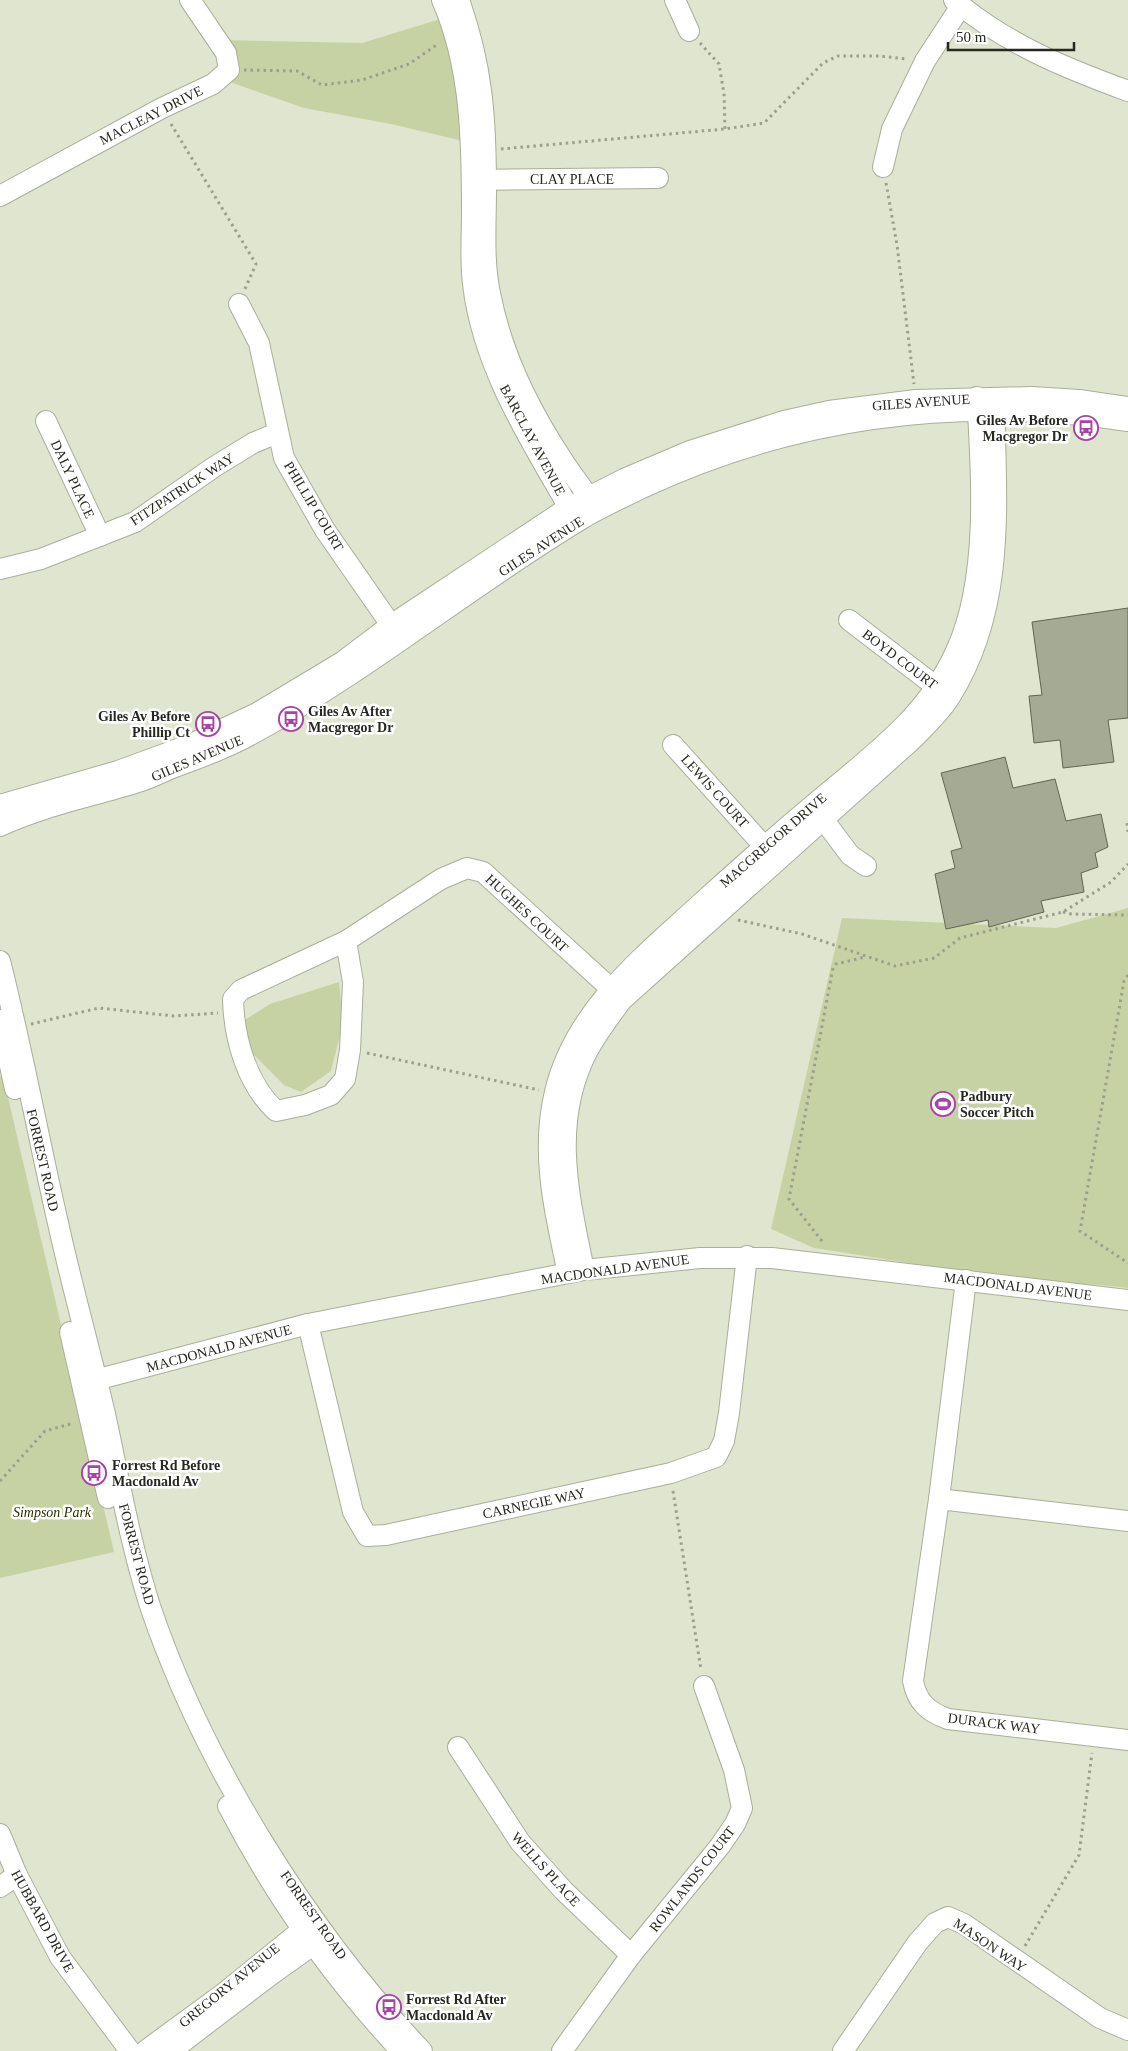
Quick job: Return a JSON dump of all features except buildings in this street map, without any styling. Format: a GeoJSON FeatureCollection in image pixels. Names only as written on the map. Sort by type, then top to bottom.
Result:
{"type":"FeatureCollection","features":[{"type":"Feature","properties":{"kind":"street"},"geometry":{"type":"LineString","coordinates":[[190,0],[226,53],[229,70]]}},
{"type":"Feature","properties":{"kind":"street","name":"BARCLAY AVENUE"},"geometry":{"type":"LineString","coordinates":[[442,0],[462,63],[479,179],[487,273],[504,346],[514,372],[561,458],[592,503]]}},
{"type":"Feature","properties":{"kind":"street","name":"BARCLAY AVENUE"},"geometry":{"type":"LineString","coordinates":[[459,0],[468,24],[482,84],[486,151],[479,179],[472,265],[479,315],[507,395],[548,474],[573,514]]}},
{"type":"Feature","properties":{"kind":"street"},"geometry":{"type":"LineString","coordinates":[[675,0],[689,31]]}},
{"type":"Feature","properties":{"kind":"street"},"geometry":{"type":"LineString","coordinates":[[883,167],[892,129],[925,61],[958,3],[1038,56],[1128,91]]}},
{"type":"Feature","properties":{"kind":"street","name":"MACLEAY DRIVE"},"geometry":{"type":"LineString","coordinates":[[0,196],[162,108],[213,84],[229,70]]}},
{"type":"Feature","properties":{"kind":"street","name":"CLAY PLACE"},"geometry":{"type":"LineString","coordinates":[[479,179],[658,178]]}},
{"type":"Feature","properties":{"kind":"street","name":"PHILLIP COURT"},"geometry":{"type":"LineString","coordinates":[[239,304],[259,343],[277,433],[284,458],[300,489],[396,632]]}},
{"type":"Feature","properties":{"kind":"street","name":"GILES AVENUE"},"geometry":{"type":"LineString","coordinates":[[0,826],[40,810],[140,782],[222,749],[255,733],[300,705],[396,632],[573,514],[682,455],[749,431],[829,412],[916,400],[985,404],[1128,421]]}},
{"type":"Feature","properties":{"kind":"street","name":"GILES AVENUE"},"geometry":{"type":"LineString","coordinates":[[592,503],[774,438],[857,421],[985,404],[1079,400],[1128,407]]}},
{"type":"Feature","properties":{"kind":"street","name":"MACGREGOR DRIVE"},"geometry":{"type":"LineString","coordinates":[[576,1272],[566,1177],[566,1115],[570,1096],[587,1052],[616,994],[726,906],[770,853],[823,819],[919,733],[979,640],[990,592],[995,527],[985,404]]}},
{"type":"Feature","properties":{"kind":"street","name":"DALY PLACE"},"geometry":{"type":"LineString","coordinates":[[46,421],[100,536]]}},
{"type":"Feature","properties":{"kind":"street","name":"FITZPATRICK WAY"},"geometry":{"type":"LineString","coordinates":[[0,568],[42,559],[135,522],[214,467],[253,443],[277,433]]}},
{"type":"Feature","properties":{"kind":"street","name":"BOYD COURT"},"geometry":{"type":"LineString","coordinates":[[849,620],[944,692]]}},
{"type":"Feature","properties":{"kind":"street","name":"GILES AVENUE"},"geometry":{"type":"LineString","coordinates":[[0,805],[118,771],[220,732],[298,690],[342,662],[396,632]]}},
{"type":"Feature","properties":{"kind":"street","name":"MACGREGOR DRIVE"},"geometry":{"type":"LineString","coordinates":[[576,1272],[550,1184],[549,1135],[554,1093],[559,1076],[576,1040],[616,994],[944,692]]}},
{"type":"Feature","properties":{"kind":"street","name":"LEWIS COURT"},"geometry":{"type":"LineString","coordinates":[[673,745],[770,853]]}},
{"type":"Feature","properties":{"kind":"street"},"geometry":{"type":"LineString","coordinates":[[823,819],[850,856],[866,866]]}},
{"type":"Feature","properties":{"kind":"street","name":"HUGHES COURT"},"geometry":{"type":"LineString","coordinates":[[233,1012],[233,999],[241,990],[346,941],[441,880],[468,868],[483,872],[616,994]]}},
{"type":"Feature","properties":{"kind":"street"},"geometry":{"type":"LineString","coordinates":[[233,1012],[245,1064],[262,1098],[276,1111],[305,1105],[331,1095],[345,1080],[350,1050],[353,982],[346,941]]}},
{"type":"Feature","properties":{"kind":"street","name":"FORREST ROAD"},"geometry":{"type":"LineString","coordinates":[[0,961],[7,1018],[8,1047],[89,1382],[151,1607],[172,1662],[209,1742],[241,1804],[314,1932],[422,2051]]}},
{"type":"Feature","properties":{"kind":"street","name":"MACDONALD AVENUE"},"geometry":{"type":"LineString","coordinates":[[89,1382],[308,1324],[576,1272],[700,1258],[747,1256],[874,1268],[1128,1300]]}},
{"type":"Feature","properties":{"kind":"street","name":"CARNEGIE WAY"},"geometry":{"type":"LineString","coordinates":[[308,1324],[353,1512],[367,1536],[386,1536],[671,1473],[716,1457],[724,1441],[729,1413],[747,1256]]}},
{"type":"Feature","properties":{"kind":"street","name":"DURACK WAY"},"geometry":{"type":"LineString","coordinates":[[966,1280],[939,1500],[913,1681],[916,1696],[924,1706],[936,1715],[948,1719],[1128,1740]]}},
{"type":"Feature","properties":{"kind":"street","name":"FORREST ROAD"},"geometry":{"type":"LineString","coordinates":[[89,1382],[90,1419],[123,1552],[148,1629],[176,1701],[246,1841],[401,2051]]}},
{"type":"Feature","properties":{"kind":"street"},"geometry":{"type":"LineString","coordinates":[[939,1500],[1128,1521]]}},
{"type":"Feature","properties":{"kind":"street","name":"ROWLANDS COURT"},"geometry":{"type":"LineString","coordinates":[[562,2051],[632,1955],[720,1846],[735,1824],[742,1808],[734,1770],[704,1686]]}},
{"type":"Feature","properties":{"kind":"street","name":"WELLS PLACE"},"geometry":{"type":"LineString","coordinates":[[458,1747],[520,1842],[564,1891],[632,1955]]}},
{"type":"Feature","properties":{"kind":"street","name":"HUBBARD DRIVE"},"geometry":{"type":"LineString","coordinates":[[0,1834],[17,1875],[60,1957],[130,2051]]}},
{"type":"Feature","properties":{"kind":"street"},"geometry":{"type":"LineString","coordinates":[[0,1887],[17,1875]]}},
{"type":"Feature","properties":{"kind":"street","name":"MASON WAY"},"geometry":{"type":"LineString","coordinates":[[843,2051],[918,1942],[935,1923],[948,1917],[964,1924],[1100,2018],[1128,2030]]}},
{"type":"Feature","properties":{"kind":"street","name":"GREGORY AVENUE"},"geometry":{"type":"LineString","coordinates":[[145,2051],[224,1993],[314,1932]]}},
{"type":"Feature","properties":{"kind":"street","name":"GREGORY AVENUE"},"geometry":{"type":"LineString","coordinates":[[171,2051],[314,1932]]}},
{"type":"Feature","properties":{"kind":"path"},"geometry":{"type":"LineString","coordinates":[[689,31],[719,64],[724,94],[725,129]]}},
{"type":"Feature","properties":{"kind":"path"},"geometry":{"type":"LineString","coordinates":[[229,70],[297,71],[322,85],[362,80],[409,64],[454,33]]}},
{"type":"Feature","properties":{"kind":"path"},"geometry":{"type":"LineString","coordinates":[[486,151],[725,129],[764,123],[823,63],[838,56],[879,56],[925,61]]}},
{"type":"Feature","properties":{"kind":"path"},"geometry":{"type":"LineString","coordinates":[[162,108],[256,264],[239,304]]}},
{"type":"Feature","properties":{"kind":"path"},"geometry":{"type":"LineString","coordinates":[[883,167],[897,245],[916,400]]}},
{"type":"Feature","properties":{"kind":"path"},"geometry":{"type":"LineString","coordinates":[[1127,823],[1128,832]]}},
{"type":"Feature","properties":{"kind":"path"},"geometry":{"type":"LineString","coordinates":[[726,906],[737,920],[802,934],[895,966],[934,958],[960,938],[1063,912],[1111,882],[1128,864]]}},
{"type":"Feature","properties":{"kind":"path"},"geometry":{"type":"LineString","coordinates":[[1063,912],[1071,914],[1128,915]]}},
{"type":"Feature","properties":{"kind":"path"},"geometry":{"type":"LineString","coordinates":[[822,1240],[789,1199],[833,968],[836,964],[866,956]]}},
{"type":"Feature","properties":{"kind":"path"},"geometry":{"type":"LineString","coordinates":[[1128,975],[1124,981],[1080,1232],[1128,1263]]}},
{"type":"Feature","properties":{"kind":"path"},"geometry":{"type":"LineString","coordinates":[[7,1018],[29,1025],[100,1008],[174,1016],[233,1012]]}},
{"type":"Feature","properties":{"kind":"path"},"geometry":{"type":"LineString","coordinates":[[350,1050],[554,1093]]}},
{"type":"Feature","properties":{"kind":"path"},"geometry":{"type":"LineString","coordinates":[[0,1481],[45,1431],[90,1419]]}},
{"type":"Feature","properties":{"kind":"path"},"geometry":{"type":"LineString","coordinates":[[671,1473],[704,1686]]}},
{"type":"Feature","properties":{"kind":"path"},"geometry":{"type":"LineString","coordinates":[[1015,1961],[1079,1855],[1094,1736]]}},
{"type":"Feature","properties":{"kind":"green space"},"geometry":{"type":"Polygon","coordinates":[[[447,17],[463,141],[391,124],[304,108],[230,82],[218,40],[362,43],[447,17]]]}},
{"type":"Feature","properties":{"kind":"green space"},"geometry":{"type":"Polygon","coordinates":[[[1128,908],[1128,1288],[1024,1281],[814,1248],[771,1229],[842,918],[1056,928],[1128,908]]]}},
{"type":"Feature","properties":{"kind":"green space"},"geometry":{"type":"Polygon","coordinates":[[[339,982],[343,1023],[331,1071],[301,1092],[284,1085],[229,1030],[270,1004],[339,982]]]}},
{"type":"Feature","properties":{"kind":"green space","name":"Simpson Park"},"geometry":{"type":"Polygon","coordinates":[[[3,1076],[114,1552],[0,1578],[0,1077],[3,1076]]]}},
{"type":"Feature","properties":{"kind":"place","name":"Giles Av Before Macgregor Dr"},"geometry":{"type":"Point","coordinates":[1086,428]}},
{"type":"Feature","properties":{"kind":"place","name":"Giles Av After Macgregor Dr"},"geometry":{"type":"Point","coordinates":[291,719]}},
{"type":"Feature","properties":{"kind":"place","name":"Giles Av Before Phillip Ct"},"geometry":{"type":"Point","coordinates":[208,724]}},
{"type":"Feature","properties":{"kind":"place","name":"Padbury Soccer Pitch"},"geometry":{"type":"Point","coordinates":[943,1104]}},
{"type":"Feature","properties":{"kind":"place","name":"Forrest Rd Before Macdonald Av"},"geometry":{"type":"Point","coordinates":[94,1473]}},
{"type":"Feature","properties":{"kind":"place","name":"Forrest Rd After Macdonald Av"},"geometry":{"type":"Point","coordinates":[389,2007]}}]}
